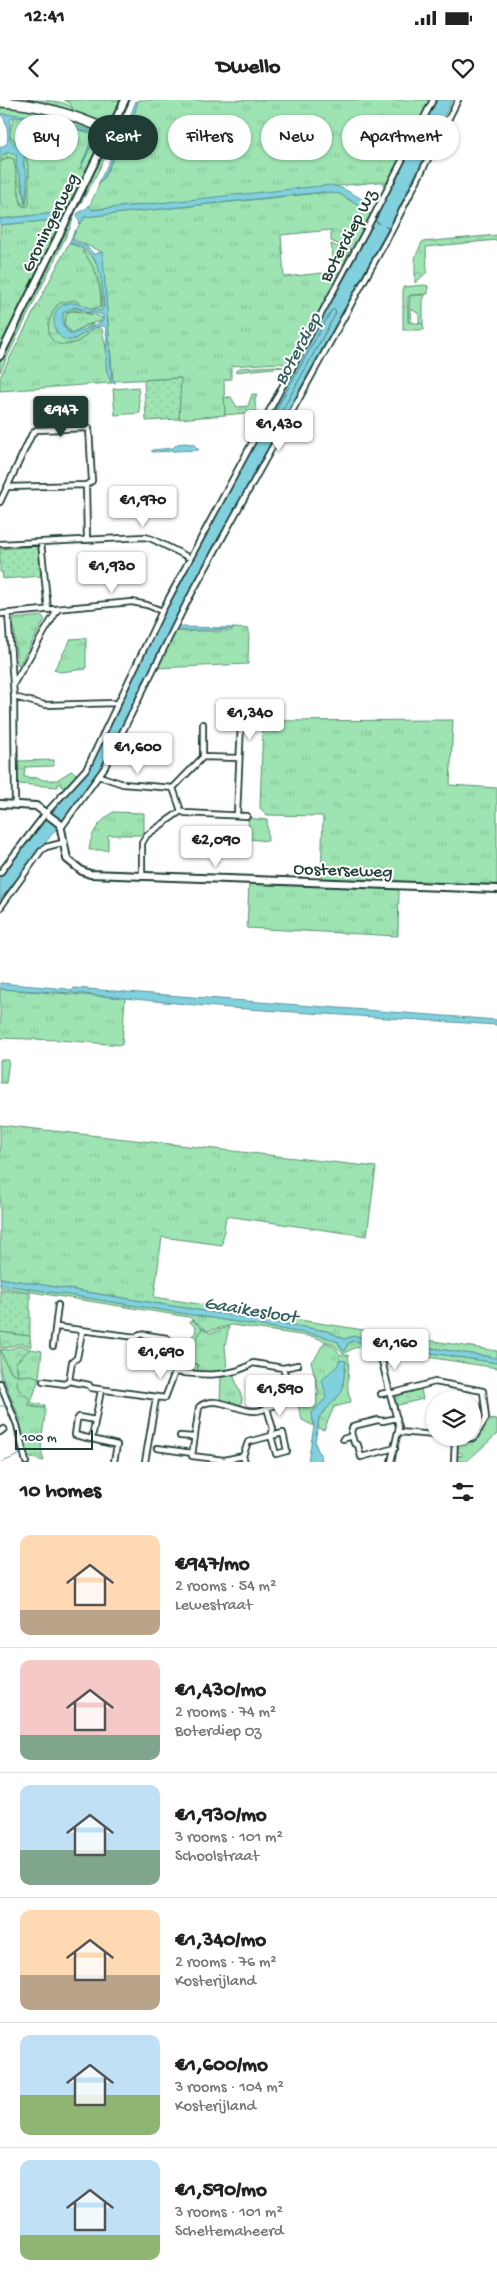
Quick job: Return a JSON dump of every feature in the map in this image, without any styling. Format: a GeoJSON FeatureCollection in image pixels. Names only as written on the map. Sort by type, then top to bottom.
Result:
{"type":"FeatureCollection","features":[{"type":"Feature","properties":{"kind":"highway"},"geometry":{"type":"LineString","coordinates":[[0,102],[53,109],[88,123]]}},
{"type":"Feature","properties":{"kind":"street","name":"Groningerweg"},"geometry":{"type":"LineString","coordinates":[[118,115],[125,100]]}},
{"type":"Feature","properties":{"kind":"street","name":"Boterdiep Wz"},"geometry":{"type":"LineString","coordinates":[[0,873],[87,768],[162,611],[367,228],[433,100]]}},
{"type":"Feature","properties":{"kind":"street"},"geometry":{"type":"LineString","coordinates":[[0,804],[36,806],[60,826],[99,776],[187,602],[392,230],[458,100]]}},
{"type":"Feature","properties":{"kind":"street","name":"Groningerweg"},"geometry":{"type":"LineString","coordinates":[[0,356],[96,160]]}},
{"type":"Feature","properties":{"kind":"street"},"geometry":{"type":"LineString","coordinates":[[0,502],[7,487],[32,434],[36,430],[89,428],[92,481],[86,485],[7,487]]}},
{"type":"Feature","properties":{"kind":"street"},"geometry":{"type":"LineString","coordinates":[[86,485],[87,540]]}},
{"type":"Feature","properties":{"kind":"street"},"geometry":{"type":"LineString","coordinates":[[0,544],[152,538],[190,558]]}},
{"type":"Feature","properties":{"kind":"street"},"geometry":{"type":"LineString","coordinates":[[41,542],[48,610]]}},
{"type":"Feature","properties":{"kind":"street"},"geometry":{"type":"LineString","coordinates":[[0,614],[132,602],[162,611]]}},
{"type":"Feature","properties":{"kind":"street"},"geometry":{"type":"LineString","coordinates":[[13,683],[58,609]]}},
{"type":"Feature","properties":{"kind":"street"},"geometry":{"type":"LineString","coordinates":[[8,614],[14,697],[15,804]]}},
{"type":"Feature","properties":{"kind":"street"},"geometry":{"type":"LineString","coordinates":[[14,697],[45,705],[87,702],[117,703]]}},
{"type":"Feature","properties":{"kind":"street"},"geometry":{"type":"LineString","coordinates":[[237,815],[241,723]]}},
{"type":"Feature","properties":{"kind":"street"},"geometry":{"type":"LineString","coordinates":[[173,788],[203,757],[203,724]]}},
{"type":"Feature","properties":{"kind":"street"},"geometry":{"type":"LineString","coordinates":[[203,757],[239,758]]}},
{"type":"Feature","properties":{"kind":"street"},"geometry":{"type":"LineString","coordinates":[[99,776],[122,784],[173,788]]}},
{"type":"Feature","properties":{"kind":"street"},"geometry":{"type":"LineString","coordinates":[[173,788],[181,811]]}},
{"type":"Feature","properties":{"kind":"street"},"geometry":{"type":"LineString","coordinates":[[181,811],[185,813],[247,816]]}},
{"type":"Feature","properties":{"kind":"street"},"geometry":{"type":"LineString","coordinates":[[142,876],[142,843],[147,835],[181,811]]}},
{"type":"Feature","properties":{"kind":"street","name":"Oosterseweg"},"geometry":{"type":"LineString","coordinates":[[60,826],[62,843],[67,859],[82,872],[90,874],[497,889]]}},
{"type":"Feature","properties":{"kind":"street"},"geometry":{"type":"LineString","coordinates":[[0,908],[42,851],[46,847],[62,843]]}},
{"type":"Feature","properties":{"kind":"street"},"geometry":{"type":"LineString","coordinates":[[53,1346],[57,1327],[55,1325],[58,1305]]}},
{"type":"Feature","properties":{"kind":"street"},"geometry":{"type":"LineString","coordinates":[[43,1381],[65,1384],[69,1381],[89,1385],[90,1388],[101,1390],[165,1398],[175,1372],[174,1368],[178,1350],[167,1338],[140,1334],[136,1337],[91,1330],[82,1332],[57,1327]]}},
{"type":"Feature","properties":{"kind":"street"},"geometry":{"type":"LineString","coordinates":[[69,1381],[72,1362],[78,1356],[82,1332]]}},
{"type":"Feature","properties":{"kind":"street"},"geometry":{"type":"LineString","coordinates":[[380,1353],[398,1418],[399,1432],[391,1462]]}},
{"type":"Feature","properties":{"kind":"street"},"geometry":{"type":"LineString","coordinates":[[175,1372],[215,1374],[253,1363],[283,1368],[298,1365]]}},
{"type":"Feature","properties":{"kind":"street"},"geometry":{"type":"LineString","coordinates":[[192,1453],[198,1411],[202,1404],[214,1402],[255,1412],[291,1400],[283,1368]]}},
{"type":"Feature","properties":{"kind":"street"},"geometry":{"type":"LineString","coordinates":[[381,1394],[435,1382],[483,1391],[486,1418],[481,1426]]}},
{"type":"Feature","properties":{"kind":"street"},"geometry":{"type":"LineString","coordinates":[[0,1383],[18,1425],[26,1462]]}},
{"type":"Feature","properties":{"kind":"street"},"geometry":{"type":"LineString","coordinates":[[92,1438],[101,1390]]}},
{"type":"Feature","properties":{"kind":"street"},"geometry":{"type":"LineString","coordinates":[[145,1462],[156,1398]]}},
{"type":"Feature","properties":{"kind":"street"},"geometry":{"type":"LineString","coordinates":[[244,1462],[243,1456],[248,1442],[271,1436],[283,1433],[287,1451],[276,1454],[271,1436],[273,1429],[267,1408]]}},
{"type":"Feature","properties":{"kind":"street"},"geometry":{"type":"LineString","coordinates":[[95,1420],[80,1417],[76,1420],[75,1436],[92,1438],[93,1441],[117,1445],[114,1462]]}},
{"type":"Feature","properties":{"kind":"street"},"geometry":{"type":"LineString","coordinates":[[395,1448],[362,1457],[352,1436],[353,1426],[378,1420],[383,1422],[398,1418]]}},
{"type":"Feature","properties":{"kind":"street"},"geometry":{"type":"LineString","coordinates":[[399,1432],[426,1435]]}},
{"type":"Feature","properties":{"kind":"street"},"geometry":{"type":"LineString","coordinates":[[180,1436],[194,1437]]}},
{"type":"Feature","properties":{"kind":"street"},"geometry":{"type":"LineString","coordinates":[[343,1439],[352,1436]]}},
{"type":"Feature","properties":{"kind":"street"},"geometry":{"type":"LineString","coordinates":[[454,1462],[455,1446]]}},
{"type":"Feature","properties":{"kind":"street"},"geometry":{"type":"LineString","coordinates":[[157,1448],[192,1453],[192,1456],[224,1460],[243,1456]]}},
{"type":"Feature","properties":{"kind":"green space"},"geometry":{"type":"Polygon","coordinates":[[[8,100],[28,100],[71,110],[73,109],[70,103],[64,100],[122,100],[114,115],[88,115],[88,120],[78,118],[78,115],[68,115],[8,100]]]}},
{"type":"Feature","properties":{"kind":"green space"},"geometry":{"type":"Polygon","coordinates":[[[28,100],[60,102],[73,109],[71,110],[28,100]]]}},
{"type":"Feature","properties":{"kind":"green space"},"geometry":{"type":"Polygon","coordinates":[[[128,100],[130,100],[123,115],[121,115],[128,100]]]}},
{"type":"Feature","properties":{"kind":"green space"},"geometry":{"type":"Polygon","coordinates":[[[138,100],[431,100],[423,115],[342,115],[342,160],[400,160],[383,193],[384,182],[378,182],[90,210],[90,205],[100,180],[102,181],[112,160],[158,160],[158,115],[134,115],[138,100]]]}},
{"type":"Feature","properties":{"kind":"green space"},"geometry":{"type":"Polygon","coordinates":[[[0,103],[25,105],[57,115],[15,115],[0,114],[0,103]]]}},
{"type":"Feature","properties":{"kind":"green space"},"geometry":{"type":"Polygon","coordinates":[[[15,116],[15,141],[9,135],[15,116]]]}},
{"type":"Feature","properties":{"kind":"green space"},"geometry":{"type":"Polygon","coordinates":[[[78,122],[88,125],[88,131],[78,128],[78,122]]]}},
{"type":"Feature","properties":{"kind":"green space"},"geometry":{"type":"Polygon","coordinates":[[[78,129],[88,132],[88,149],[80,169],[88,152],[88,160],[93,160],[69,208],[62,206],[69,210],[0,349],[0,225],[55,220],[59,209],[56,213],[0,219],[0,162],[10,157],[14,159],[21,204],[24,207],[29,169],[26,160],[78,160],[78,129]]]}},
{"type":"Feature","properties":{"kind":"green space"},"geometry":{"type":"Polygon","coordinates":[[[9,135],[15,141],[15,144],[9,135]]]}},
{"type":"Feature","properties":{"kind":"green space"},"geometry":{"type":"Polygon","coordinates":[[[9,152],[15,154],[25,204],[27,186],[24,160],[27,160],[29,173],[29,205],[27,207],[21,204],[14,159],[7,157],[0,162],[1,155],[9,152]]]}},
{"type":"Feature","properties":{"kind":"green space"},"geometry":{"type":"Polygon","coordinates":[[[99,160],[104,160],[91,185],[74,211],[99,160]]]}},
{"type":"Feature","properties":{"kind":"green space"},"geometry":{"type":"Polygon","coordinates":[[[329,192],[340,194],[372,215],[352,250],[331,241],[331,230],[281,235],[284,277],[333,272],[335,270],[340,274],[290,365],[278,363],[231,366],[231,379],[224,380],[225,415],[179,419],[180,378],[113,381],[102,252],[72,239],[83,217],[329,192]]]}},
{"type":"Feature","properties":{"kind":"green space"},"geometry":{"type":"Polygon","coordinates":[[[73,212],[75,213],[70,228],[0,372],[0,362],[73,212]]]}},
{"type":"Feature","properties":{"kind":"green space"},"geometry":{"type":"Polygon","coordinates":[[[497,235],[497,240],[426,247],[427,272],[415,283],[415,258],[422,242],[497,235]]]}},
{"type":"Feature","properties":{"kind":"green space"},"geometry":{"type":"Polygon","coordinates":[[[69,243],[83,249],[83,252],[92,264],[99,285],[101,307],[93,309],[93,311],[87,307],[57,305],[52,314],[66,345],[82,338],[89,333],[93,326],[102,329],[107,353],[107,371],[111,383],[0,391],[0,377],[69,243]]]}},
{"type":"Feature","properties":{"kind":"green space"},"geometry":{"type":"Polygon","coordinates":[[[331,244],[349,252],[344,264],[334,263],[331,244]]]}},
{"type":"Feature","properties":{"kind":"green space"},"geometry":{"type":"Polygon","coordinates":[[[84,250],[96,262],[101,275],[104,307],[101,311],[93,311],[93,309],[102,307],[101,292],[95,271],[83,252],[84,250]]]}},
{"type":"Feature","properties":{"kind":"green space"},"geometry":{"type":"Polygon","coordinates":[[[428,286],[428,294],[410,295],[408,298],[408,322],[423,324],[424,330],[403,330],[403,287],[428,286]]]}},
{"type":"Feature","properties":{"kind":"green space"},"geometry":{"type":"Polygon","coordinates":[[[410,295],[425,295],[423,301],[423,324],[419,323],[419,314],[411,309],[412,323],[408,322],[410,295]]]}},
{"type":"Feature","properties":{"kind":"green space"},"geometry":{"type":"Polygon","coordinates":[[[74,300],[92,311],[65,304],[55,330],[74,340],[93,326],[94,329],[75,343],[62,345],[55,342],[51,337],[49,324],[51,316],[60,303],[74,300]]]}},
{"type":"Feature","properties":{"kind":"green space"},"geometry":{"type":"Polygon","coordinates":[[[71,308],[79,309],[92,315],[74,310],[67,312],[64,324],[67,330],[62,323],[63,313],[71,308]]]}},
{"type":"Feature","properties":{"kind":"green space"},"geometry":{"type":"Polygon","coordinates":[[[71,311],[92,313],[103,318],[101,321],[86,325],[72,333],[64,324],[66,314],[71,311]]]}},
{"type":"Feature","properties":{"kind":"green space"},"geometry":{"type":"Polygon","coordinates":[[[93,324],[76,335],[70,334],[67,330],[73,333],[86,325],[93,324]]]}},
{"type":"Feature","properties":{"kind":"green space"},"geometry":{"type":"Polygon","coordinates":[[[283,367],[235,372],[240,368],[283,367]]]}},
{"type":"Feature","properties":{"kind":"green space"},"geometry":{"type":"Polygon","coordinates":[[[181,378],[179,419],[146,421],[144,380],[181,378]]]}},
{"type":"Feature","properties":{"kind":"green space"},"geometry":{"type":"Polygon","coordinates":[[[138,387],[140,413],[115,415],[113,389],[138,387]]]}},
{"type":"Feature","properties":{"kind":"green space"},"geometry":{"type":"Polygon","coordinates":[[[252,394],[257,394],[255,401],[256,412],[225,415],[224,397],[231,397],[237,407],[248,406],[252,394]]]}},
{"type":"Feature","properties":{"kind":"green space"},"geometry":{"type":"Polygon","coordinates":[[[38,546],[41,576],[3,579],[2,572],[0,572],[0,549],[38,546]]]}},
{"type":"Feature","properties":{"kind":"green space"},"geometry":{"type":"Polygon","coordinates":[[[42,616],[45,620],[19,665],[17,664],[13,619],[42,616]]]}},
{"type":"Feature","properties":{"kind":"green space"},"geometry":{"type":"Polygon","coordinates":[[[176,628],[178,631],[249,629],[248,664],[156,668],[176,628]]]}},
{"type":"Feature","properties":{"kind":"green space"},"geometry":{"type":"Polygon","coordinates":[[[86,638],[86,669],[60,672],[54,670],[71,639],[86,638]]]}},
{"type":"Feature","properties":{"kind":"green space"},"geometry":{"type":"Polygon","coordinates":[[[453,720],[450,785],[497,788],[497,886],[321,879],[323,816],[267,815],[260,808],[263,721],[453,720]]]}},
{"type":"Feature","properties":{"kind":"green space"},"geometry":{"type":"Polygon","coordinates":[[[54,760],[54,766],[25,767],[24,777],[57,780],[71,771],[77,774],[65,787],[62,787],[61,784],[58,784],[58,787],[18,784],[18,761],[54,760]]]}},
{"type":"Feature","properties":{"kind":"green space"},"geometry":{"type":"Polygon","coordinates":[[[113,812],[144,813],[144,835],[108,835],[108,850],[89,850],[96,828],[113,812]]]}},
{"type":"Feature","properties":{"kind":"green space"},"geometry":{"type":"Polygon","coordinates":[[[248,818],[267,820],[268,841],[249,839],[248,818]]]}},
{"type":"Feature","properties":{"kind":"green space"},"geometry":{"type":"Polygon","coordinates":[[[249,883],[399,889],[398,936],[247,928],[249,883]]]}},
{"type":"Feature","properties":{"kind":"green space"},"geometry":{"type":"Polygon","coordinates":[[[0,989],[125,998],[122,1045],[0,1038],[0,989]]]}},
{"type":"Feature","properties":{"kind":"green space"},"geometry":{"type":"Polygon","coordinates":[[[0,1060],[9,1060],[6,1083],[0,1083],[0,1060]]]}},
{"type":"Feature","properties":{"kind":"green space"},"geometry":{"type":"Polygon","coordinates":[[[0,1125],[376,1167],[367,1236],[226,1216],[222,1245],[162,1237],[154,1297],[497,1351],[497,1358],[355,1336],[344,1339],[327,1331],[0,1278],[0,1125]]]}},
{"type":"Feature","properties":{"kind":"green space"},"geometry":{"type":"Polygon","coordinates":[[[0,1284],[323,1336],[338,1342],[342,1350],[345,1351],[348,1343],[353,1341],[497,1363],[497,1368],[364,1347],[354,1348],[343,1354],[333,1344],[314,1337],[232,1325],[208,1331],[189,1317],[0,1287],[0,1284]]]}},
{"type":"Feature","properties":{"kind":"green space"},"geometry":{"type":"Polygon","coordinates":[[[0,1289],[30,1293],[30,1336],[0,1332],[0,1289]]]}},
{"type":"Feature","properties":{"kind":"green space"},"geometry":{"type":"Polygon","coordinates":[[[192,1320],[202,1328],[189,1354],[191,1362],[198,1365],[197,1372],[185,1371],[183,1368],[178,1370],[175,1367],[179,1361],[180,1347],[195,1333],[196,1328],[190,1322],[192,1320]]]}},
{"type":"Feature","properties":{"kind":"green space"},"geometry":{"type":"Polygon","coordinates":[[[229,1327],[225,1346],[227,1370],[213,1373],[197,1372],[198,1365],[191,1362],[189,1354],[202,1328],[210,1333],[229,1327]]]}},
{"type":"Feature","properties":{"kind":"green space"},"geometry":{"type":"Polygon","coordinates":[[[0,1332],[30,1336],[31,1347],[21,1343],[6,1348],[0,1347],[0,1332]]]}},
{"type":"Feature","properties":{"kind":"green space"},"geometry":{"type":"Polygon","coordinates":[[[325,1342],[334,1347],[341,1355],[348,1355],[348,1390],[351,1400],[350,1403],[334,1407],[324,1430],[318,1428],[319,1417],[342,1392],[346,1361],[338,1365],[323,1380],[327,1397],[312,1413],[314,1426],[302,1420],[297,1402],[319,1394],[311,1361],[325,1342]]]}},
{"type":"Feature","properties":{"kind":"green space"},"geometry":{"type":"Polygon","coordinates":[[[21,1345],[30,1349],[16,1362],[18,1376],[6,1364],[1,1349],[8,1350],[21,1345]]]}},
{"type":"Feature","properties":{"kind":"green space"},"geometry":{"type":"Polygon","coordinates":[[[0,1349],[10,1371],[18,1376],[16,1362],[30,1349],[42,1351],[39,1378],[17,1380],[20,1391],[30,1398],[29,1406],[45,1408],[41,1448],[44,1461],[27,1457],[19,1423],[0,1376],[0,1349]]]}},
{"type":"Feature","properties":{"kind":"green space"},"geometry":{"type":"Polygon","coordinates":[[[233,1374],[242,1398],[241,1405],[220,1401],[221,1376],[233,1374]]]}},
{"type":"Feature","properties":{"kind":"green space"},"geometry":{"type":"Polygon","coordinates":[[[31,1375],[39,1378],[31,1403],[45,1405],[45,1408],[29,1406],[29,1398],[18,1387],[18,1376],[31,1375]]]}},
{"type":"Feature","properties":{"kind":"green space"},"geometry":{"type":"Polygon","coordinates":[[[421,1389],[423,1399],[395,1406],[393,1397],[421,1389]]]}},
{"type":"Feature","properties":{"kind":"green space"},"geometry":{"type":"Polygon","coordinates":[[[487,1419],[497,1420],[497,1434],[466,1462],[457,1461],[458,1455],[462,1456],[462,1453],[456,1452],[457,1446],[481,1446],[481,1429],[487,1419]]]}},
{"type":"Feature","properties":{"kind":"water"},"geometry":{"type":"Polygon","coordinates":[[[437,100],[452,100],[445,115],[429,115],[437,100]]]}},
{"type":"Feature","properties":{"kind":"water"},"geometry":{"type":"Polygon","coordinates":[[[136,101],[138,101],[134,115],[131,115],[136,101]]]}},
{"type":"Feature","properties":{"kind":"water"},"geometry":{"type":"Polygon","coordinates":[[[0,114],[24,115],[15,115],[10,121],[10,139],[15,144],[15,154],[9,152],[0,156],[0,147],[7,144],[8,136],[6,123],[0,114]]]}},
{"type":"Feature","properties":{"kind":"water"},"geometry":{"type":"Polygon","coordinates":[[[78,127],[88,130],[88,132],[78,129],[78,127]]]}},
{"type":"Feature","properties":{"kind":"water"},"geometry":{"type":"Polygon","coordinates":[[[16,160],[24,160],[23,164],[27,175],[26,205],[22,181],[17,169],[16,160]]]}},
{"type":"Feature","properties":{"kind":"water"},"geometry":{"type":"Polygon","coordinates":[[[110,160],[112,160],[102,181],[100,180],[110,160]]]}},
{"type":"Feature","properties":{"kind":"water"},"geometry":{"type":"Polygon","coordinates":[[[406,160],[423,160],[395,216],[175,618],[94,781],[0,900],[0,876],[46,820],[53,815],[53,812],[88,769],[158,625],[263,424],[346,276],[406,160]]]}},
{"type":"Feature","properties":{"kind":"water"},"geometry":{"type":"Polygon","coordinates":[[[330,185],[342,188],[362,199],[359,205],[340,194],[323,192],[84,217],[80,224],[77,216],[78,213],[89,205],[92,210],[330,185]]]}},
{"type":"Feature","properties":{"kind":"water"},"geometry":{"type":"Polygon","coordinates":[[[59,209],[62,210],[59,217],[55,220],[0,225],[0,219],[56,213],[59,209]]]}},
{"type":"Feature","properties":{"kind":"water"},"geometry":{"type":"Polygon","coordinates":[[[75,230],[72,241],[86,246],[94,254],[102,252],[112,380],[116,383],[111,383],[107,372],[107,335],[105,326],[93,328],[71,340],[62,338],[55,328],[54,317],[56,311],[65,304],[74,303],[101,311],[104,307],[101,276],[94,259],[80,246],[69,243],[75,230]],[[74,307],[63,313],[63,326],[72,334],[103,321],[103,315],[74,307]]]}},
{"type":"Feature","properties":{"kind":"water"},"geometry":{"type":"Polygon","coordinates":[[[177,444],[193,444],[199,450],[152,452],[152,450],[173,448],[177,444]]]}},
{"type":"Feature","properties":{"kind":"water"},"geometry":{"type":"Polygon","coordinates":[[[178,627],[233,628],[233,629],[178,631],[178,627]]]}},
{"type":"Feature","properties":{"kind":"water"},"geometry":{"type":"Polygon","coordinates":[[[0,983],[72,991],[74,988],[497,1020],[497,1025],[216,1007],[73,993],[0,989],[0,983]]]}},
{"type":"Feature","properties":{"kind":"water"},"geometry":{"type":"Polygon","coordinates":[[[0,1278],[327,1331],[344,1339],[355,1336],[497,1358],[497,1363],[353,1341],[348,1343],[345,1351],[342,1350],[338,1342],[323,1336],[0,1284],[0,1278]]]}},
{"type":"Feature","properties":{"kind":"water"},"geometry":{"type":"Polygon","coordinates":[[[339,1360],[346,1361],[342,1392],[319,1417],[315,1443],[323,1462],[308,1462],[314,1426],[312,1413],[326,1397],[322,1380],[338,1365],[339,1360]]]}},
{"type":"Feature","properties":{"kind":"waterway"},"geometry":{"type":"LineString","coordinates":[[0,1370],[20,1419]]}},
{"type":"Feature","properties":{"kind":"waterway"},"geometry":{"type":"LineString","coordinates":[[0,1394],[11,1421]]}},
{"type":"Feature","properties":{"kind":"waterway"},"geometry":{"type":"LineString","coordinates":[[2,1462],[19,1455],[14,1428]]}},
{"type":"Feature","properties":{"kind":"ferry route"},"geometry":{"type":"LineString","coordinates":[[375,221],[388,228]]}},
{"type":"Feature","properties":{"kind":"water label","name":"Boterdiep"},"geometry":{"type":"Point","coordinates":[296,348]}},
{"type":"Feature","properties":{"kind":"water label","name":"Gaaikesloot"},"geometry":{"type":"Point","coordinates":[251,1308]}}]}
